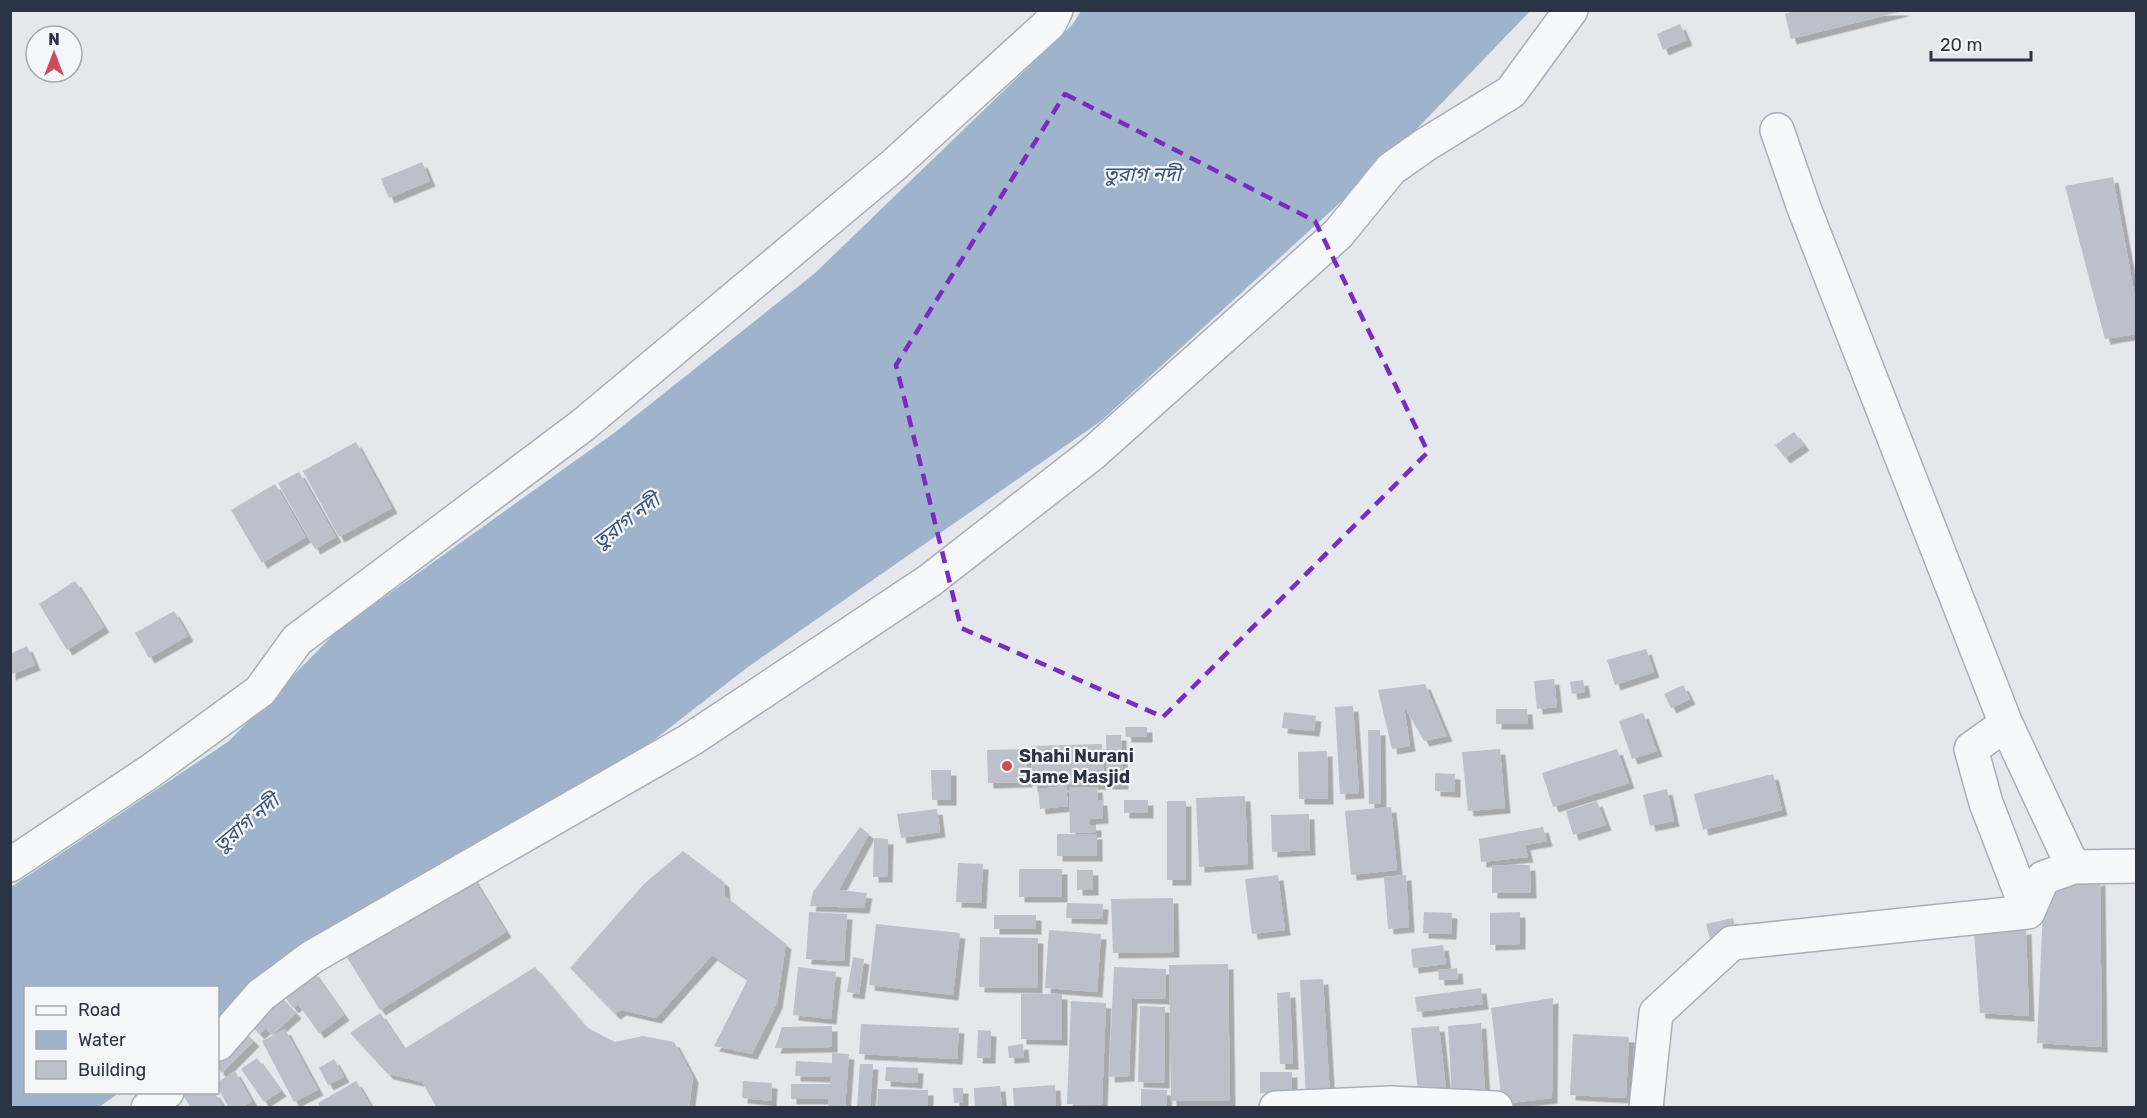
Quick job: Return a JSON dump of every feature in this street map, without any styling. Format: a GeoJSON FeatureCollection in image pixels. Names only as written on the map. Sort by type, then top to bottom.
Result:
{"type":"FeatureCollection","features":[{"type":"Feature","properties":{"kind":"street"},"geometry":{"type":"LineString","coordinates":[[10,865],[152,770],[260,691],[297,640],[583,425],[896,164],[1049,24],[1056,10]]}},
{"type":"Feature","properties":{"kind":"street"},"geometry":{"type":"LineString","coordinates":[[219,1043],[261,995],[312,957],[690,740],[929,581],[1092,454],[1338,234],[1391,169],[1425,145],[1511,92],[1571,10]]}},
{"type":"Feature","properties":{"kind":"street"},"geometry":{"type":"LineString","coordinates":[[1777,130],[1804,208],[2006,724],[2073,867]]}},
{"type":"Feature","properties":{"kind":"street"},"geometry":{"type":"LineString","coordinates":[[2006,724],[1971,749],[1986,803],[2028,912]]}},
{"type":"Feature","properties":{"kind":"street"},"geometry":{"type":"LineString","coordinates":[[2028,912],[2043,878],[2073,867],[2136,866]]}},
{"type":"Feature","properties":{"kind":"street"},"geometry":{"type":"LineString","coordinates":[[1646,1107],[1656,1013],[1732,943],[2028,912]]}},
{"type":"Feature","properties":{"kind":"street"},"geometry":{"type":"LineString","coordinates":[[148,1107],[164,1094]]}},
{"type":"Feature","properties":{"kind":"street"},"geometry":{"type":"LineString","coordinates":[[1276,1107],[1391,1103],[1496,1107]]}},
{"type":"Feature","properties":{"kind":"highlighted area"},"geometry":{"type":"Polygon","coordinates":[[[1065,94],[1315,221],[1428,452],[1163,717],[961,628],[896,365],[1065,94]]]}},
{"type":"Feature","properties":{"kind":"water","name":"তুরাগ নদী"},"geometry":{"type":"Polygon","coordinates":[[[1081,11],[1530,11],[1389,158],[1101,421],[748,667],[605,778],[322,935],[219,1016],[219,986],[24,986],[24,1094],[118,1094],[99,1107],[11,1108],[11,887],[229,741],[337,631],[614,433],[814,274],[1072,25],[1081,11]]]}},
{"type":"Feature","properties":{"kind":"building"},"geometry":{"type":"Polygon","coordinates":[[[1798,10],[1903,11],[1791,39],[1785,14],[1798,10]]]}},
{"type":"Feature","properties":{"kind":"building"},"geometry":{"type":"Polygon","coordinates":[[[1680,24],[1687,40],[1663,50],[1657,34],[1680,24]]]}},
{"type":"Feature","properties":{"kind":"building"},"geometry":{"type":"Polygon","coordinates":[[[422,162],[430,181],[389,198],[381,179],[422,162]]]}},
{"type":"Feature","properties":{"kind":"building"},"geometry":{"type":"Polygon","coordinates":[[[2113,177],[2136,302],[2136,334],[2105,339],[2065,186],[2113,177]]]}},
{"type":"Feature","properties":{"kind":"building"},"geometry":{"type":"Polygon","coordinates":[[[1794,432],[1804,445],[1785,458],[1775,445],[1794,432]]]}},
{"type":"Feature","properties":{"kind":"building"},"geometry":{"type":"Polygon","coordinates":[[[356,442],[392,508],[339,537],[303,471],[356,442]]]}},
{"type":"Feature","properties":{"kind":"building"},"geometry":{"type":"Polygon","coordinates":[[[299,472],[336,537],[315,549],[278,483],[299,472]]]}},
{"type":"Feature","properties":{"kind":"building"},"geometry":{"type":"Polygon","coordinates":[[[275,484],[306,537],[262,563],[231,510],[275,484]]]}},
{"type":"Feature","properties":{"kind":"building"},"geometry":{"type":"Polygon","coordinates":[[[75,581],[104,627],[67,650],[39,604],[75,581]]]}},
{"type":"Feature","properties":{"kind":"building"},"geometry":{"type":"Polygon","coordinates":[[[174,611],[188,636],[149,658],[135,633],[174,611]]]}},
{"type":"Feature","properties":{"kind":"building"},"geometry":{"type":"Polygon","coordinates":[[[27,646],[35,665],[10,675],[10,654],[27,646]]]}},
{"type":"Feature","properties":{"kind":"building"},"geometry":{"type":"Polygon","coordinates":[[[1646,649],[1654,672],[1615,685],[1607,660],[1646,649]]]}},
{"type":"Feature","properties":{"kind":"building"},"geometry":{"type":"Polygon","coordinates":[[[1554,679],[1557,707],[1537,709],[1534,681],[1554,679]]]}},
{"type":"Feature","properties":{"kind":"building"},"geometry":{"type":"Polygon","coordinates":[[[1583,680],[1585,692],[1572,694],[1570,682],[1583,680]]]}},
{"type":"Feature","properties":{"kind":"building"},"geometry":{"type":"Polygon","coordinates":[[[1425,684],[1447,736],[1424,741],[1404,706],[1410,746],[1392,749],[1378,690],[1425,684]]]}},
{"type":"Feature","properties":{"kind":"building"},"geometry":{"type":"Polygon","coordinates":[[[1683,685],[1690,699],[1671,708],[1664,694],[1683,685]]]}},
{"type":"Feature","properties":{"kind":"building"},"geometry":{"type":"Polygon","coordinates":[[[1353,706],[1359,793],[1340,794],[1335,707],[1353,706]]]}},
{"type":"Feature","properties":{"kind":"building"},"geometry":{"type":"Polygon","coordinates":[[[1496,709],[1527,709],[1528,724],[1496,724],[1496,709]]]}},
{"type":"Feature","properties":{"kind":"building"},"geometry":{"type":"Polygon","coordinates":[[[1284,712],[1316,716],[1314,731],[1282,728],[1284,712]]]}},
{"type":"Feature","properties":{"kind":"building"},"geometry":{"type":"Polygon","coordinates":[[[1643,713],[1657,751],[1632,759],[1619,721],[1643,713]]]}},
{"type":"Feature","properties":{"kind":"building"},"geometry":{"type":"Polygon","coordinates":[[[1125,727],[1147,727],[1147,737],[1126,737],[1125,727]]]}},
{"type":"Feature","properties":{"kind":"building"},"geometry":{"type":"Polygon","coordinates":[[[1368,730],[1380,730],[1381,804],[1369,804],[1368,730]]]}},
{"type":"Feature","properties":{"kind":"building"},"geometry":{"type":"Polygon","coordinates":[[[1106,735],[1121,735],[1123,784],[1107,784],[1106,735]]]}},
{"type":"Feature","properties":{"kind":"building"},"geometry":{"type":"Polygon","coordinates":[[[1102,744],[1104,784],[1032,786],[1031,746],[1102,744]]]}},
{"type":"Feature","properties":{"kind":"building","name":"Shahi Nurani Jame Masjid"},"geometry":{"type":"Polygon","coordinates":[[[1026,749],[1027,782],[988,783],[987,750],[1026,749]]]}},
{"type":"Feature","properties":{"kind":"building"},"geometry":{"type":"Polygon","coordinates":[[[1500,749],[1505,808],[1468,811],[1462,752],[1500,749]]]}},
{"type":"Feature","properties":{"kind":"building"},"geometry":{"type":"Polygon","coordinates":[[[1617,749],[1629,783],[1553,807],[1542,773],[1617,749]]]}},
{"type":"Feature","properties":{"kind":"building"},"geometry":{"type":"Polygon","coordinates":[[[1327,751],[1328,799],[1299,799],[1298,752],[1327,751]]]}},
{"type":"Feature","properties":{"kind":"building"},"geometry":{"type":"Polygon","coordinates":[[[931,770],[951,770],[951,800],[932,800],[931,770]]]}},
{"type":"Feature","properties":{"kind":"building"},"geometry":{"type":"Polygon","coordinates":[[[1435,773],[1455,774],[1455,792],[1435,791],[1435,773]]]}},
{"type":"Feature","properties":{"kind":"building"},"geometry":{"type":"Polygon","coordinates":[[[1773,774],[1782,810],[1703,830],[1694,794],[1773,774]]]}},
{"type":"Feature","properties":{"kind":"building"},"geometry":{"type":"Polygon","coordinates":[[[1066,786],[1068,806],[1040,809],[1038,789],[1066,786]]]}},
{"type":"Feature","properties":{"kind":"building"},"geometry":{"type":"Polygon","coordinates":[[[1097,787],[1098,800],[1102,800],[1103,818],[1090,819],[1090,825],[1096,825],[1096,832],[1070,833],[1069,788],[1097,787]]]}},
{"type":"Feature","properties":{"kind":"building"},"geometry":{"type":"Polygon","coordinates":[[[1667,789],[1674,821],[1650,826],[1643,795],[1667,789]]]}},
{"type":"Feature","properties":{"kind":"building"},"geometry":{"type":"Polygon","coordinates":[[[1245,796],[1248,864],[1199,867],[1196,798],[1245,796]]]}},
{"type":"Feature","properties":{"kind":"building"},"geometry":{"type":"Polygon","coordinates":[[[1124,800],[1148,800],[1148,813],[1124,813],[1124,800]]]}},
{"type":"Feature","properties":{"kind":"building"},"geometry":{"type":"Polygon","coordinates":[[[1167,801],[1186,801],[1186,880],[1167,880],[1167,801]]]}},
{"type":"Feature","properties":{"kind":"building"},"geometry":{"type":"Polygon","coordinates":[[[1597,801],[1606,825],[1573,835],[1566,811],[1597,801]]]}},
{"type":"Feature","properties":{"kind":"building"},"geometry":{"type":"Polygon","coordinates":[[[1391,807],[1397,870],[1351,875],[1345,811],[1391,807]]]}},
{"type":"Feature","properties":{"kind":"building"},"geometry":{"type":"Polygon","coordinates":[[[937,809],[940,832],[901,838],[897,814],[937,809]]]}},
{"type":"Feature","properties":{"kind":"building"},"geometry":{"type":"Polygon","coordinates":[[[1309,814],[1310,850],[1272,852],[1271,815],[1309,814]]]}},
{"type":"Feature","properties":{"kind":"building"},"geometry":{"type":"Polygon","coordinates":[[[860,827],[869,834],[839,890],[867,893],[864,908],[810,906],[813,892],[860,827]]]}},
{"type":"Feature","properties":{"kind":"building"},"geometry":{"type":"Polygon","coordinates":[[[1543,827],[1547,841],[1525,845],[1528,857],[1481,862],[1479,839],[1543,827]]]}},
{"type":"Feature","properties":{"kind":"building"},"geometry":{"type":"Polygon","coordinates":[[[1057,834],[1097,834],[1097,856],[1057,856],[1057,834]]]}},
{"type":"Feature","properties":{"kind":"building"},"geometry":{"type":"Polygon","coordinates":[[[874,838],[888,839],[887,877],[873,877],[874,838]]]}},
{"type":"Feature","properties":{"kind":"building"},"geometry":{"type":"Polygon","coordinates":[[[683,851],[724,882],[725,896],[786,944],[777,1003],[752,1054],[714,1046],[748,979],[712,955],[656,1018],[621,1010],[615,1014],[570,968],[644,884],[683,851]]]}},
{"type":"Feature","properties":{"kind":"building"},"geometry":{"type":"Polygon","coordinates":[[[958,863],[983,864],[981,903],[956,902],[958,863]]]}},
{"type":"Feature","properties":{"kind":"building"},"geometry":{"type":"Polygon","coordinates":[[[1492,865],[1530,865],[1531,893],[1492,893],[1492,865]]]}},
{"type":"Feature","properties":{"kind":"building"},"geometry":{"type":"Polygon","coordinates":[[[1019,869],[1062,869],[1062,897],[1019,897],[1019,869]]]}},
{"type":"Feature","properties":{"kind":"building"},"geometry":{"type":"Polygon","coordinates":[[[1077,870],[1093,870],[1093,890],[1077,890],[1077,870]]]}},
{"type":"Feature","properties":{"kind":"building"},"geometry":{"type":"Polygon","coordinates":[[[471,875],[506,932],[380,1010],[344,953],[471,875]]]}},
{"type":"Feature","properties":{"kind":"building"},"geometry":{"type":"Polygon","coordinates":[[[1278,875],[1285,930],[1252,934],[1245,879],[1278,875]]]}},
{"type":"Feature","properties":{"kind":"building"},"geometry":{"type":"Polygon","coordinates":[[[1406,875],[1409,927],[1388,929],[1384,877],[1406,875]]]}},
{"type":"Feature","properties":{"kind":"building"},"geometry":{"type":"Polygon","coordinates":[[[2100,880],[2102,1047],[2037,1043],[2044,886],[2100,880]]]}},
{"type":"Feature","properties":{"kind":"building"},"geometry":{"type":"Polygon","coordinates":[[[1173,898],[1174,952],[1113,953],[1111,899],[1173,898]]]}},
{"type":"Feature","properties":{"kind":"building"},"geometry":{"type":"Polygon","coordinates":[[[1067,903],[1103,904],[1102,919],[1066,918],[1067,903]]]}},
{"type":"Feature","properties":{"kind":"building"},"geometry":{"type":"Polygon","coordinates":[[[809,912],[847,914],[844,961],[806,959],[809,912]]]}},
{"type":"Feature","properties":{"kind":"building"},"geometry":{"type":"Polygon","coordinates":[[[1424,912],[1452,913],[1451,934],[1423,933],[1424,912]]]}},
{"type":"Feature","properties":{"kind":"building"},"geometry":{"type":"Polygon","coordinates":[[[1520,912],[1520,944],[1490,945],[1490,913],[1520,912]]]}},
{"type":"Feature","properties":{"kind":"building"},"geometry":{"type":"Polygon","coordinates":[[[994,915],[1036,915],[1036,929],[994,929],[994,915]]]}},
{"type":"Feature","properties":{"kind":"building"},"geometry":{"type":"Polygon","coordinates":[[[1733,918],[1736,933],[1710,939],[1706,924],[1733,918]]]}},
{"type":"Feature","properties":{"kind":"building"},"geometry":{"type":"Polygon","coordinates":[[[876,924],[960,933],[953,995],[869,985],[876,924]]]}},
{"type":"Feature","properties":{"kind":"building"},"geometry":{"type":"Polygon","coordinates":[[[2026,929],[2029,1016],[1980,1013],[1974,932],[2026,929]]]}},
{"type":"Feature","properties":{"kind":"building"},"geometry":{"type":"Polygon","coordinates":[[[1049,930],[1101,934],[1097,992],[1045,988],[1049,930]]]}},
{"type":"Feature","properties":{"kind":"building"},"geometry":{"type":"Polygon","coordinates":[[[980,937],[1038,938],[1037,988],[979,987],[980,937]]]}},
{"type":"Feature","properties":{"kind":"building"},"geometry":{"type":"Polygon","coordinates":[[[1443,945],[1446,964],[1413,968],[1411,949],[1443,945]]]}},
{"type":"Feature","properties":{"kind":"building"},"geometry":{"type":"Polygon","coordinates":[[[853,957],[864,959],[859,994],[847,992],[853,957]]]}},
{"type":"Feature","properties":{"kind":"building"},"geometry":{"type":"Polygon","coordinates":[[[1228,964],[1230,1101],[1171,1101],[1169,965],[1228,964]]]}},
{"type":"Feature","properties":{"kind":"building"},"geometry":{"type":"Polygon","coordinates":[[[535,967],[586,1027],[615,1042],[643,1036],[674,1042],[693,1077],[689,1108],[437,1108],[422,1082],[388,1074],[350,1033],[380,1013],[404,1049],[535,967]]]}},
{"type":"Feature","properties":{"kind":"building"},"geometry":{"type":"Polygon","coordinates":[[[798,967],[836,972],[831,1019],[793,1015],[798,967]]]}},
{"type":"Feature","properties":{"kind":"building"},"geometry":{"type":"Polygon","coordinates":[[[1114,967],[1166,969],[1165,999],[1132,998],[1129,1076],[1109,1077],[1114,967]]]}},
{"type":"Feature","properties":{"kind":"building"},"geometry":{"type":"Polygon","coordinates":[[[1457,968],[1458,979],[1439,980],[1438,970],[1457,968]]]}},
{"type":"Feature","properties":{"kind":"building"},"geometry":{"type":"Polygon","coordinates":[[[313,971],[344,1015],[319,1033],[298,1004],[293,1008],[282,993],[313,971]]]}},
{"type":"Feature","properties":{"kind":"building"},"geometry":{"type":"Polygon","coordinates":[[[1323,979],[1330,1097],[1306,1098],[1300,980],[1323,979]]]}},
{"type":"Feature","properties":{"kind":"building"},"geometry":{"type":"Polygon","coordinates":[[[1481,988],[1483,1004],[1417,1012],[1415,997],[1481,988]]]}},
{"type":"Feature","properties":{"kind":"building"},"geometry":{"type":"Polygon","coordinates":[[[1290,992],[1293,1064],[1280,1064],[1277,993],[1290,992]]]}},
{"type":"Feature","properties":{"kind":"building"},"geometry":{"type":"Polygon","coordinates":[[[1021,994],[1062,994],[1062,1040],[1021,1039],[1021,994]]]}},
{"type":"Feature","properties":{"kind":"building"},"geometry":{"type":"Polygon","coordinates":[[[280,996],[296,1013],[272,1035],[266,1028],[259,1034],[253,1027],[262,1019],[258,1015],[280,996]]]}},
{"type":"Feature","properties":{"kind":"building"},"geometry":{"type":"Polygon","coordinates":[[[1553,998],[1552,1098],[1502,1104],[1491,1008],[1553,998]]]}},
{"type":"Feature","properties":{"kind":"building"},"geometry":{"type":"Polygon","coordinates":[[[1071,1001],[1106,1003],[1102,1105],[1067,1104],[1071,1001]]]}},
{"type":"Feature","properties":{"kind":"building"},"geometry":{"type":"Polygon","coordinates":[[[1140,1006],[1165,1007],[1164,1083],[1138,1082],[1140,1006]]]}},
{"type":"Feature","properties":{"kind":"building"},"geometry":{"type":"Polygon","coordinates":[[[1481,1023],[1485,1094],[1452,1096],[1448,1026],[1481,1023]]]}},
{"type":"Feature","properties":{"kind":"building"},"geometry":{"type":"Polygon","coordinates":[[[861,1024],[959,1028],[957,1059],[859,1054],[861,1024]]]}},
{"type":"Feature","properties":{"kind":"building"},"geometry":{"type":"Polygon","coordinates":[[[832,1026],[832,1047],[775,1048],[782,1027],[832,1026]]]}},
{"type":"Feature","properties":{"kind":"building"},"geometry":{"type":"Polygon","coordinates":[[[1439,1026],[1446,1089],[1418,1092],[1411,1028],[1439,1026]]]}},
{"type":"Feature","properties":{"kind":"building"},"geometry":{"type":"Polygon","coordinates":[[[285,1029],[318,1090],[294,1102],[262,1041],[285,1029]]]}},
{"type":"Feature","properties":{"kind":"building"},"geometry":{"type":"Polygon","coordinates":[[[978,1030],[991,1031],[990,1058],[977,1058],[978,1030]]]}},
{"type":"Feature","properties":{"kind":"building"},"geometry":{"type":"Polygon","coordinates":[[[247,1034],[254,1041],[222,1073],[219,1070],[219,1063],[247,1034]]]}},
{"type":"Feature","properties":{"kind":"building"},"geometry":{"type":"Polygon","coordinates":[[[1573,1034],[1629,1037],[1626,1098],[1570,1095],[1573,1034]]]}},
{"type":"Feature","properties":{"kind":"building"},"geometry":{"type":"Polygon","coordinates":[[[1023,1044],[1024,1057],[1009,1058],[1008,1046],[1023,1044]]]}},
{"type":"Feature","properties":{"kind":"building"},"geometry":{"type":"Polygon","coordinates":[[[832,1053],[849,1054],[845,1108],[828,1108],[829,1099],[791,1099],[791,1084],[830,1084],[831,1077],[795,1076],[796,1061],[832,1063],[832,1053]]]}},
{"type":"Feature","properties":{"kind":"building"},"geometry":{"type":"Polygon","coordinates":[[[257,1058],[281,1091],[264,1102],[241,1069],[257,1058]]]}},
{"type":"Feature","properties":{"kind":"building"},"geometry":{"type":"Polygon","coordinates":[[[334,1059],[344,1077],[328,1085],[319,1068],[334,1059]]]}},
{"type":"Feature","properties":{"kind":"building"},"geometry":{"type":"Polygon","coordinates":[[[860,1064],[873,1064],[870,1108],[857,1108],[860,1064]]]}},
{"type":"Feature","properties":{"kind":"building"},"geometry":{"type":"Polygon","coordinates":[[[886,1067],[918,1068],[917,1083],[885,1081],[886,1067]]]}},
{"type":"Feature","properties":{"kind":"building"},"geometry":{"type":"Polygon","coordinates":[[[235,1071],[252,1101],[240,1108],[229,1108],[219,1090],[219,1081],[235,1071]]]}},
{"type":"Feature","properties":{"kind":"building"},"geometry":{"type":"Polygon","coordinates":[[[1260,1072],[1292,1072],[1292,1093],[1260,1093],[1260,1072]]]}},
{"type":"Feature","properties":{"kind":"building"},"geometry":{"type":"Polygon","coordinates":[[[356,1081],[372,1108],[320,1108],[318,1103],[356,1081]]]}},
{"type":"Feature","properties":{"kind":"building"},"geometry":{"type":"Polygon","coordinates":[[[743,1081],[772,1083],[771,1101],[742,1098],[743,1081]]]}},
{"type":"Feature","properties":{"kind":"building"},"geometry":{"type":"Polygon","coordinates":[[[1055,1085],[1056,1106],[1014,1108],[1013,1088],[1055,1085]]]}},
{"type":"Feature","properties":{"kind":"building"},"geometry":{"type":"Polygon","coordinates":[[[1000,1086],[1002,1108],[975,1108],[974,1088],[1000,1086]]]}},
{"type":"Feature","properties":{"kind":"building"},"geometry":{"type":"Polygon","coordinates":[[[953,1088],[963,1088],[963,1102],[954,1103],[953,1088]]]}},
{"type":"Feature","properties":{"kind":"building"},"geometry":{"type":"Polygon","coordinates":[[[878,1089],[928,1090],[928,1108],[877,1108],[878,1089]]]}},
{"type":"Feature","properties":{"kind":"building"},"geometry":{"type":"Polygon","coordinates":[[[1141,1089],[1167,1090],[1166,1107],[1141,1107],[1141,1089]]]}},
{"type":"Feature","properties":{"kind":"building"},"geometry":{"type":"Polygon","coordinates":[[[182,1094],[215,1094],[224,1108],[191,1108],[182,1094]]]}},
{"type":"Feature","properties":{"kind":"place","name":"Shahi Nurani Jame Masjid"},"geometry":{"type":"Point","coordinates":[1007,766]}}]}
